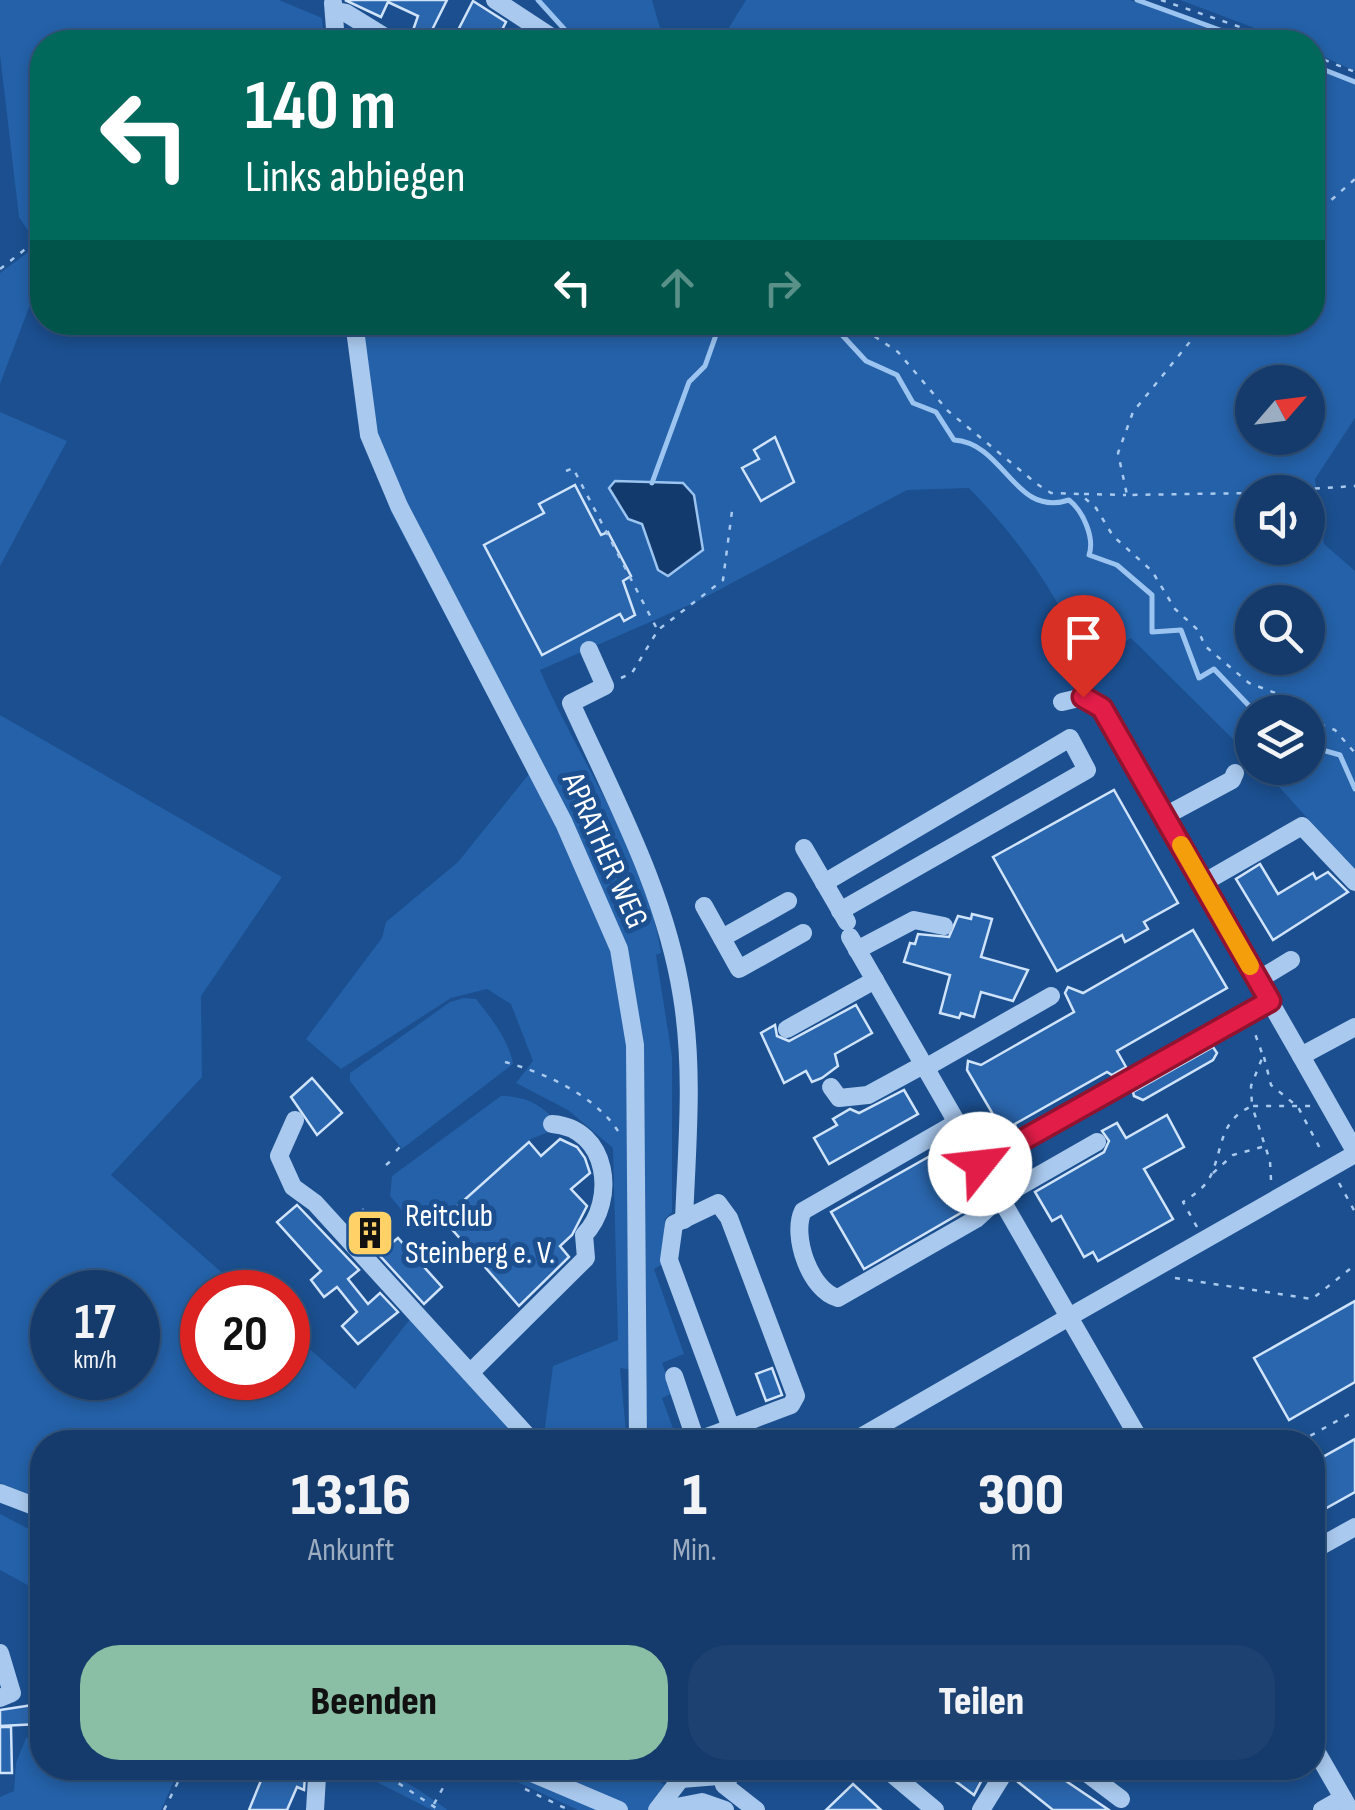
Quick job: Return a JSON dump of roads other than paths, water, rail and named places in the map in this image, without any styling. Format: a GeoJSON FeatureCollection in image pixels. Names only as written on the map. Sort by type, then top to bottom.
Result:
{"type":"FeatureCollection","features":[{"type":"Feature","properties":{"kind":"street"},"geometry":{"type":"LineString","coordinates":[[494,0],[540,30]]}},
{"type":"Feature","properties":{"kind":"street"},"geometry":{"type":"LineString","coordinates":[[333,6],[374,30]]}},
{"type":"Feature","properties":{"kind":"street","name":"APRATHER WEG"},"geometry":{"type":"LineString","coordinates":[[355,335],[358,379],[377,453],[422,551],[564,823],[619,949],[635,1045],[638,1430]]}},
{"type":"Feature","properties":{"kind":"street"},"geometry":{"type":"LineString","coordinates":[[589,650],[605,686],[572,703],[657,896],[682,994],[690,1085],[684,1220]]}},
{"type":"Feature","properties":{"kind":"street"},"geometry":{"type":"LineString","coordinates":[[880,1430],[1355,1153],[1102,708],[1083,697],[1062,702]]}},
{"type":"Feature","properties":{"kind":"street"},"geometry":{"type":"LineString","coordinates":[[824,882],[1070,738],[1087,770],[849,930]]}},
{"type":"Feature","properties":{"kind":"street"},"geometry":{"type":"LineString","coordinates":[[1165,816],[1232,780],[1235,773]]}},
{"type":"Feature","properties":{"kind":"street"},"geometry":{"type":"LineString","coordinates":[[1203,883],[1302,826],[1355,882]]}},
{"type":"Feature","properties":{"kind":"street"},"geometry":{"type":"LineString","coordinates":[[804,848],[956,1123],[1135,1430]]}},
{"type":"Feature","properties":{"kind":"street"},"geometry":{"type":"LineString","coordinates":[[722,938],[788,901]]}},
{"type":"Feature","properties":{"kind":"street"},"geometry":{"type":"LineString","coordinates":[[704,906],[740,969],[803,933]]}},
{"type":"Feature","properties":{"kind":"street"},"geometry":{"type":"LineString","coordinates":[[849,930],[914,920],[944,926]]}},
{"type":"Feature","properties":{"kind":"street"},"geometry":{"type":"LineString","coordinates":[[1258,980],[1291,960]]}},
{"type":"Feature","properties":{"kind":"street"},"geometry":{"type":"LineString","coordinates":[[787,1029],[875,980]]}},
{"type":"Feature","properties":{"kind":"street"},"geometry":{"type":"LineString","coordinates":[[831,1087],[840,1098],[868,1095],[1052,996]]}},
{"type":"Feature","properties":{"kind":"street"},"geometry":{"type":"LineString","coordinates":[[980,1164],[1270,1001]]}},
{"type":"Feature","properties":{"kind":"street"},"geometry":{"type":"LineString","coordinates":[[1302,1056],[1355,1027]]}},
{"type":"Feature","properties":{"kind":"street"},"geometry":{"type":"LineString","coordinates":[[295,1120],[279,1156],[293,1187],[314,1203],[522,1430]]}},
{"type":"Feature","properties":{"kind":"street"},"geometry":{"type":"LineString","coordinates":[[956,1123],[803,1210],[799,1230],[816,1284],[838,1298],[976,1220],[1000,1198],[1097,1142]]}},
{"type":"Feature","properties":{"kind":"street"},"geometry":{"type":"LineString","coordinates":[[470,1373],[586,1258],[584,1236],[601,1212],[604,1170],[595,1150],[578,1132],[552,1124]]}},
{"type":"Feature","properties":{"kind":"street"},"geometry":{"type":"LineString","coordinates":[[734,1430],[669,1260],[669,1234],[674,1224],[703,1206],[718,1203],[726,1208],[796,1396],[791,1406],[745,1430]]}},
{"type":"Feature","properties":{"kind":"street"},"geometry":{"type":"LineString","coordinates":[[674,1376],[690,1430]]}},
{"type":"Feature","properties":{"kind":"street"},"geometry":{"type":"LineString","coordinates":[[0,1493],[30,1504]]}},
{"type":"Feature","properties":{"kind":"street"},"geometry":{"type":"LineString","coordinates":[[1325,1544],[1355,1527]]}},
{"type":"Feature","properties":{"kind":"street"},"geometry":{"type":"LineString","coordinates":[[0,1653],[12,1693],[0,1698]]}},
{"type":"Feature","properties":{"kind":"street"},"geometry":{"type":"LineString","coordinates":[[1322,1810],[1347,1804],[1325,1766]]}},
{"type":"Feature","properties":{"kind":"street"},"geometry":{"type":"LineString","coordinates":[[315,1810],[318,1780]]}},
{"type":"Feature","properties":{"kind":"street"},"geometry":{"type":"LineString","coordinates":[[548,1780],[619,1810]]}},
{"type":"Feature","properties":{"kind":"street"},"geometry":{"type":"LineString","coordinates":[[659,1810],[680,1780]]}},
{"type":"Feature","properties":{"kind":"street"},"geometry":{"type":"LineString","coordinates":[[727,1780],[724,1784],[756,1810]]}},
{"type":"Feature","properties":{"kind":"street"},"geometry":{"type":"LineString","coordinates":[[899,1780],[935,1810]]}},
{"type":"Feature","properties":{"kind":"street"},"geometry":{"type":"LineString","coordinates":[[981,1810],[999,1780]]}},
{"type":"Feature","properties":{"kind":"street"},"geometry":{"type":"LineString","coordinates":[[1096,1780],[1120,1798]]}},
{"type":"Feature","properties":{"kind":"street"},"geometry":{"type":"LineString","coordinates":[[659,1810],[702,1802],[725,1810]]}},
{"type":"Feature","properties":{"kind":"waterway"},"geometry":{"type":"LineString","coordinates":[[538,0],[565,30]]}},
{"type":"Feature","properties":{"kind":"waterway"},"geometry":{"type":"LineString","coordinates":[[1137,0],[1220,30]]}},
{"type":"Feature","properties":{"kind":"waterway"},"geometry":{"type":"LineString","coordinates":[[1325,70],[1355,82]]}},
{"type":"Feature","properties":{"kind":"waterway"},"geometry":{"type":"LineString","coordinates":[[652,483],[689,382],[705,366],[716,335]]}},
{"type":"Feature","properties":{"kind":"waterway"},"geometry":{"type":"LineString","coordinates":[[842,335],[866,361],[897,375],[913,403],[936,412],[954,440],[986,453],[1022,490],[1050,503],[1069,500],[1086,525],[1089,555],[1117,565],[1152,595],[1152,632],[1181,630],[1199,678],[1214,669],[1239,695]]}},
{"type":"Feature","properties":{"kind":"waterway"},"geometry":{"type":"LineString","coordinates":[[1325,751],[1340,755],[1355,789]]}},
{"type":"Feature","properties":{"kind":"place","name":"Reitclub Steinberg e. V."},"geometry":{"type":"Point","coordinates":[370,1233]}}]}
